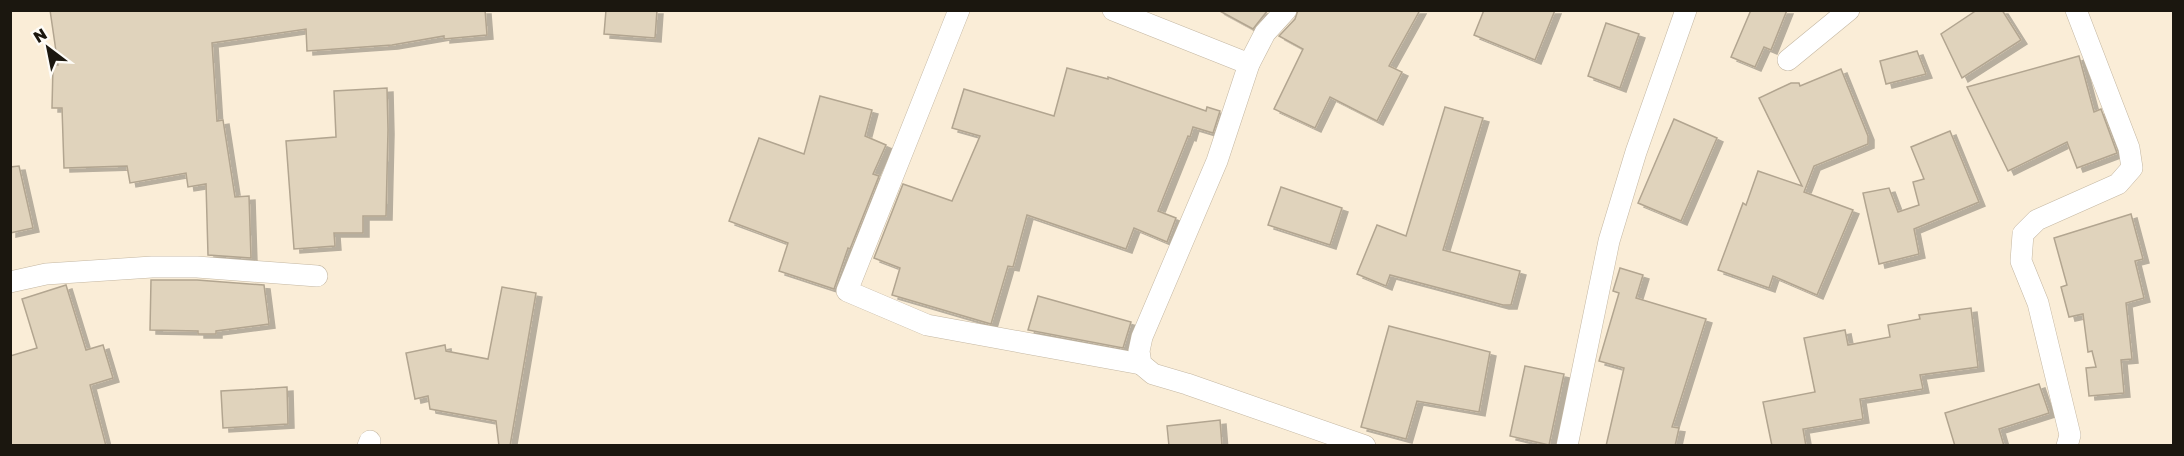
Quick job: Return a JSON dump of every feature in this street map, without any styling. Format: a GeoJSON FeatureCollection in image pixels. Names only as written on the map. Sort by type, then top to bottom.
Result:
{"type":"FeatureCollection","features":[{"type":"Feature","properties":{"kind":"street"},"geometry":{"type":"LineString","coordinates":[[959,10],[848,291],[927,325],[1141,364],[1153,374],[1365,446]]}},
{"type":"Feature","properties":{"kind":"street"},"geometry":{"type":"LineString","coordinates":[[1113,10],[1249,64]]}},
{"type":"Feature","properties":{"kind":"street"},"geometry":{"type":"LineString","coordinates":[[1141,364],[1139,351],[1142,337],[1217,161],[1249,64],[1265,33],[1286,10]]}},
{"type":"Feature","properties":{"kind":"street"},"geometry":{"type":"LineString","coordinates":[[1567,446],[1609,241],[1636,152],[1686,10]]}},
{"type":"Feature","properties":{"kind":"street"},"geometry":{"type":"LineString","coordinates":[[1788,60],[1849,10]]}},
{"type":"Feature","properties":{"kind":"street"},"geometry":{"type":"LineString","coordinates":[[2067,446],[2070,435],[2038,303],[2021,261],[2023,234],[2037,220],[2118,184],[2132,168],[2129,148],[2076,10]]}},
{"type":"Feature","properties":{"kind":"street"},"geometry":{"type":"LineString","coordinates":[[10,282],[46,273],[152,267],[197,267],[317,276]]}},
{"type":"Feature","properties":{"kind":"building"},"geometry":{"type":"Polygon","coordinates":[[[50,10],[485,10],[487,35],[444,39],[444,36],[392,45],[307,51],[306,29],[212,43],[217,121],[223,120],[235,197],[249,196],[251,258],[208,255],[206,184],[188,187],[186,173],[130,183],[127,166],[64,168],[62,108],[52,108],[53,65],[58,65],[50,10]]]}},
{"type":"Feature","properties":{"kind":"building"},"geometry":{"type":"Polygon","coordinates":[[[606,10],[657,10],[655,38],[604,34],[606,10]]]}},
{"type":"Feature","properties":{"kind":"building"},"geometry":{"type":"Polygon","coordinates":[[[1218,10],[1268,10],[1253,29],[1218,10]]]}},
{"type":"Feature","properties":{"kind":"building"},"geometry":{"type":"Polygon","coordinates":[[[1298,10],[1420,10],[1389,66],[1402,72],[1377,121],[1330,97],[1315,128],[1274,109],[1303,49],[1279,36],[1295,19],[1298,10]]]}},
{"type":"Feature","properties":{"kind":"building"},"geometry":{"type":"Polygon","coordinates":[[[1484,10],[1555,10],[1535,60],[1474,35],[1484,10]]]}},
{"type":"Feature","properties":{"kind":"building"},"geometry":{"type":"Polygon","coordinates":[[[1751,10],[1787,10],[1771,50],[1764,47],[1755,67],[1731,57],[1751,10]]]}},
{"type":"Feature","properties":{"kind":"building"},"geometry":{"type":"Polygon","coordinates":[[[1977,10],[2002,10],[2021,40],[1962,78],[1941,34],[1977,10]]]}},
{"type":"Feature","properties":{"kind":"building"},"geometry":{"type":"Polygon","coordinates":[[[1606,23],[1639,34],[1620,88],[1588,76],[1606,23]]]}},
{"type":"Feature","properties":{"kind":"building"},"geometry":{"type":"Polygon","coordinates":[[[1917,51],[1926,74],[1886,84],[1880,61],[1917,51]]]}},
{"type":"Feature","properties":{"kind":"building"},"geometry":{"type":"Polygon","coordinates":[[[2079,56],[2094,112],[2101,109],[2117,153],[2077,168],[2067,142],[2008,171],[1967,87],[2079,56]]]}},
{"type":"Feature","properties":{"kind":"building"},"geometry":{"type":"Polygon","coordinates":[[[1067,68],[1108,79],[1108,77],[1206,111],[1207,107],[1220,111],[1213,133],[1193,127],[1190,137],[1188,136],[1158,211],[1176,218],[1167,242],[1134,228],[1126,249],[1027,215],[1013,267],[1008,266],[991,324],[892,295],[900,268],[874,258],[903,184],[952,201],[980,136],[952,128],[964,89],[1054,116],[1067,68]]]}},
{"type":"Feature","properties":{"kind":"building"},"geometry":{"type":"Polygon","coordinates":[[[1841,69],[1868,136],[1868,144],[1814,166],[1804,192],[1853,210],[1817,295],[1773,276],[1769,288],[1718,270],[1743,203],[1746,205],[1758,171],[1802,186],[1759,98],[1791,83],[1799,83],[1800,86],[1841,69]]]}},
{"type":"Feature","properties":{"kind":"building"},"geometry":{"type":"Polygon","coordinates":[[[387,88],[386,216],[363,216],[363,233],[334,233],[335,246],[294,249],[286,141],[336,137],[334,91],[387,88]]]}},
{"type":"Feature","properties":{"kind":"building"},"geometry":{"type":"Polygon","coordinates":[[[820,96],[872,110],[865,136],[886,145],[873,174],[879,176],[850,249],[848,248],[834,289],[779,271],[788,243],[729,221],[759,138],[804,154],[820,96]]]}},
{"type":"Feature","properties":{"kind":"building"},"geometry":{"type":"Polygon","coordinates":[[[1445,107],[1483,118],[1443,250],[1520,271],[1511,305],[1503,305],[1390,275],[1386,286],[1357,274],[1377,225],[1406,236],[1445,107]]]}},
{"type":"Feature","properties":{"kind":"building"},"geometry":{"type":"Polygon","coordinates":[[[1674,119],[1717,138],[1681,221],[1638,203],[1674,119]]]}},
{"type":"Feature","properties":{"kind":"building"},"geometry":{"type":"Polygon","coordinates":[[[1950,131],[1979,202],[1914,229],[1919,254],[1879,264],[1863,193],[1889,188],[1898,212],[1919,205],[1913,182],[1924,179],[1911,147],[1950,131]]]}},
{"type":"Feature","properties":{"kind":"building"},"geometry":{"type":"Polygon","coordinates":[[[19,166],[33,228],[10,233],[10,167],[19,166]]]}},
{"type":"Feature","properties":{"kind":"building"},"geometry":{"type":"Polygon","coordinates":[[[1281,187],[1342,208],[1330,245],[1268,225],[1281,187]]]}},
{"type":"Feature","properties":{"kind":"building"},"geometry":{"type":"Polygon","coordinates":[[[2131,214],[2143,259],[2135,261],[2144,298],[2126,303],[2132,359],[2121,360],[2124,393],[2089,396],[2086,368],[2096,367],[2092,351],[2088,352],[2083,314],[2069,317],[2061,287],[2067,285],[2054,238],[2131,214]]]}},
{"type":"Feature","properties":{"kind":"building"},"geometry":{"type":"Polygon","coordinates":[[[1620,268],[1643,275],[1636,298],[1706,319],[1672,427],[1679,428],[1675,446],[1606,446],[1624,368],[1599,361],[1619,293],[1613,291],[1620,268]]]}},
{"type":"Feature","properties":{"kind":"building"},"geometry":{"type":"Polygon","coordinates":[[[151,280],[197,280],[264,285],[269,324],[216,331],[216,334],[198,334],[198,331],[150,330],[151,280]]]}},
{"type":"Feature","properties":{"kind":"building"},"geometry":{"type":"Polygon","coordinates":[[[66,285],[86,350],[103,345],[113,378],[90,385],[106,446],[10,446],[10,356],[37,348],[22,299],[66,285]]]}},
{"type":"Feature","properties":{"kind":"building"},"geometry":{"type":"Polygon","coordinates":[[[502,287],[536,293],[510,446],[499,446],[496,421],[430,409],[428,396],[415,399],[406,353],[445,345],[446,351],[488,359],[502,287]]]}},
{"type":"Feature","properties":{"kind":"building"},"geometry":{"type":"Polygon","coordinates":[[[1038,296],[1131,322],[1123,348],[1028,330],[1038,296]]]}},
{"type":"Feature","properties":{"kind":"building"},"geometry":{"type":"Polygon","coordinates":[[[1971,308],[1978,367],[1920,375],[1923,389],[1860,399],[1863,419],[1803,429],[1806,446],[1772,446],[1763,402],[1815,392],[1804,338],[1845,330],[1848,345],[1890,337],[1888,325],[1920,319],[1919,315],[1971,308]]]}},
{"type":"Feature","properties":{"kind":"building"},"geometry":{"type":"Polygon","coordinates":[[[1389,326],[1490,352],[1479,412],[1417,401],[1406,439],[1361,427],[1389,326]]]}},
{"type":"Feature","properties":{"kind":"building"},"geometry":{"type":"Polygon","coordinates":[[[1525,366],[1564,374],[1549,445],[1510,436],[1525,366]]]}},
{"type":"Feature","properties":{"kind":"building"},"geometry":{"type":"Polygon","coordinates":[[[2039,384],[2049,413],[1999,429],[2004,446],[1955,446],[1945,413],[2039,384]]]}},
{"type":"Feature","properties":{"kind":"building"},"geometry":{"type":"Polygon","coordinates":[[[287,387],[288,424],[223,428],[221,391],[287,387]]]}},
{"type":"Feature","properties":{"kind":"building"},"geometry":{"type":"Polygon","coordinates":[[[1220,420],[1222,446],[1169,446],[1167,426],[1220,420]]]}}]}
